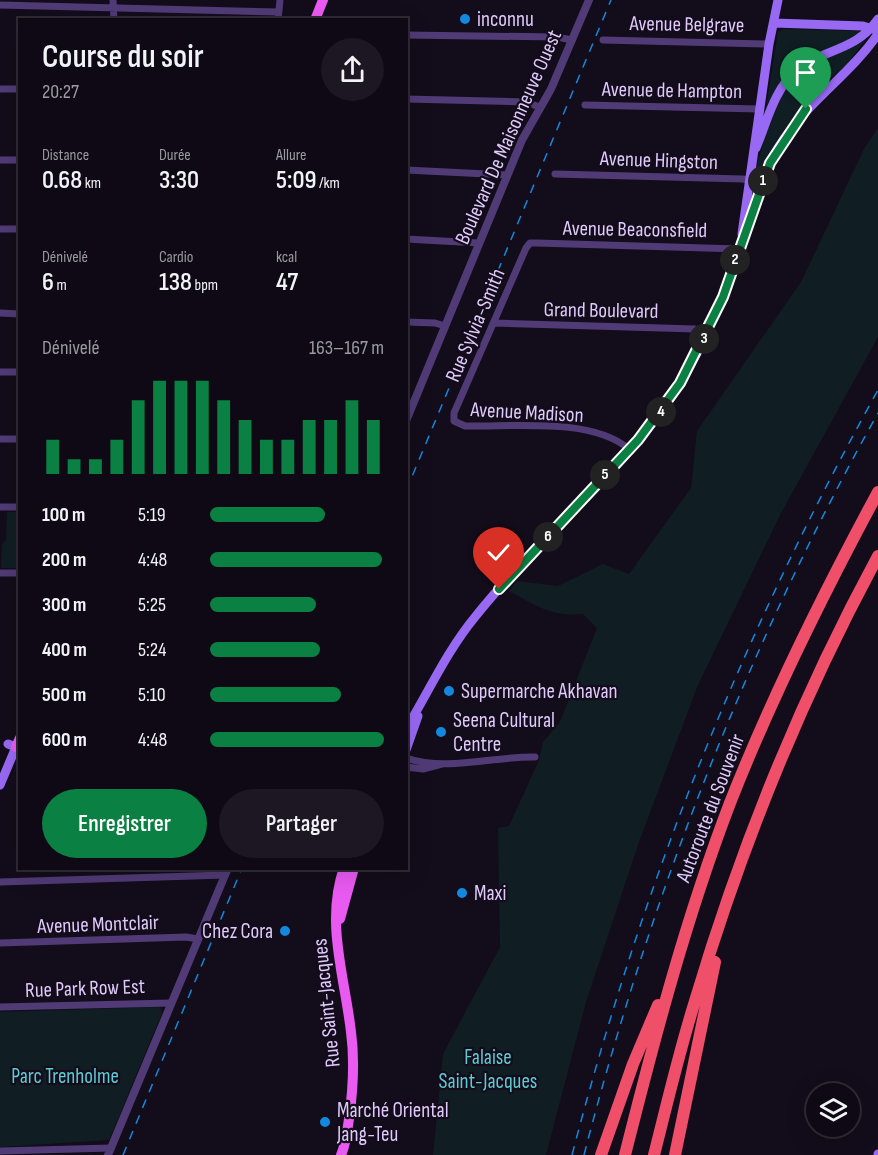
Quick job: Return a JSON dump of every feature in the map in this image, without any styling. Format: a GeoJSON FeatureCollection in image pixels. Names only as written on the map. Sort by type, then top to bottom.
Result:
{"type":"FeatureCollection","features":[{"type":"Feature","properties":{"kind":"highway","name":"Autoroute du Souvenir"},"geometry":{"type":"LineString","coordinates":[[625,1155],[672,977],[717,838],[762,724],[806,630],[878,492]]}},
{"type":"Feature","properties":{"kind":"highway"},"geometry":{"type":"LineString","coordinates":[[654,1155],[694,1004],[735,879],[769,787],[802,708],[878,556]]}},
{"type":"Feature","properties":{"kind":"highway"},"geometry":{"type":"LineString","coordinates":[[675,1155],[693,1058],[735,879]]}},
{"type":"Feature","properties":{"kind":"highway"},"geometry":{"type":"LineString","coordinates":[[601,1155],[645,1033],[672,977]]}},
{"type":"Feature","properties":{"kind":"main road"},"geometry":{"type":"LineString","coordinates":[[316,18],[323,0]]}},
{"type":"Feature","properties":{"kind":"main road"},"geometry":{"type":"LineString","coordinates":[[408,726],[451,648],[474,617],[629,449],[675,391],[707,333],[723,297],[739,249],[769,44],[778,0]]}},
{"type":"Feature","properties":{"kind":"main road"},"geometry":{"type":"LineString","coordinates":[[741,239],[752,217],[762,183],[777,149],[798,119],[857,63],[876,31],[878,19]]}},
{"type":"Feature","properties":{"kind":"main road","name":"Avenue Belgrave"},"geometry":{"type":"LineString","coordinates":[[774,23],[876,31]]}},
{"type":"Feature","properties":{"kind":"main road"},"geometry":{"type":"LineString","coordinates":[[753,156],[778,95],[792,74],[808,63],[876,31]]}},
{"type":"Feature","properties":{"kind":"main road"},"geometry":{"type":"LineString","coordinates":[[408,744],[423,701]]}},
{"type":"Feature","properties":{"kind":"main road"},"geometry":{"type":"LineString","coordinates":[[0,785],[14,744]]}},
{"type":"Feature","properties":{"kind":"main road","name":"Rue Saint-Jacques"},"geometry":{"type":"LineString","coordinates":[[344,870],[336,904],[338,957],[353,1052],[352,1089],[344,1152]]}},
{"type":"Feature","properties":{"kind":"main road","name":"Rue Saint-Jacques"},"geometry":{"type":"LineString","coordinates":[[338,926],[353,870]]}},
{"type":"Feature","properties":{"kind":"street"},"geometry":{"type":"LineString","coordinates":[[0,5],[114,4],[278,16],[280,0]]}},
{"type":"Feature","properties":{"kind":"street","name":"Boulevard De Maisonneuve Ouest"},"geometry":{"type":"LineString","coordinates":[[408,416],[507,175],[554,83],[588,0]]}},
{"type":"Feature","properties":{"kind":"street"},"geometry":{"type":"LineString","coordinates":[[408,35],[557,37],[572,40]]}},
{"type":"Feature","properties":{"kind":"street","name":"Avenue Belgrave"},"geometry":{"type":"LineString","coordinates":[[603,40],[769,44]]}},
{"type":"Feature","properties":{"kind":"street"},"geometry":{"type":"LineString","coordinates":[[0,89],[18,89]]}},
{"type":"Feature","properties":{"kind":"street"},"geometry":{"type":"LineString","coordinates":[[408,99],[525,102],[540,107]]}},
{"type":"Feature","properties":{"kind":"street","name":"Avenue de Hampton"},"geometry":{"type":"LineString","coordinates":[[585,105],[759,109]]}},
{"type":"Feature","properties":{"kind":"street"},"geometry":{"type":"LineString","coordinates":[[0,160],[18,160]]}},
{"type":"Feature","properties":{"kind":"street"},"geometry":{"type":"LineString","coordinates":[[408,170],[507,175]]}},
{"type":"Feature","properties":{"kind":"street","name":"Avenue Hingston"},"geometry":{"type":"LineString","coordinates":[[555,174],[749,180],[762,183]]}},
{"type":"Feature","properties":{"kind":"street"},"geometry":{"type":"LineString","coordinates":[[0,228],[18,229]]}},
{"type":"Feature","properties":{"kind":"street"},"geometry":{"type":"LineString","coordinates":[[408,239],[479,243]]}},
{"type":"Feature","properties":{"kind":"street","name":"Avenue Beaconsfield"},"geometry":{"type":"LineString","coordinates":[[530,243],[739,249]]}},
{"type":"Feature","properties":{"kind":"street","name":"Rue Sylvia-Smith"},"geometry":{"type":"LineString","coordinates":[[455,422],[454,413],[530,243]]}},
{"type":"Feature","properties":{"kind":"street"},"geometry":{"type":"LineString","coordinates":[[0,313],[18,314]]}},
{"type":"Feature","properties":{"kind":"street"},"geometry":{"type":"LineString","coordinates":[[408,322],[435,323],[445,326]]}},
{"type":"Feature","properties":{"kind":"street","name":"Grand Boulevard"},"geometry":{"type":"LineString","coordinates":[[495,323],[695,329],[707,333]]}},
{"type":"Feature","properties":{"kind":"street"},"geometry":{"type":"LineString","coordinates":[[0,372],[18,372]]}},
{"type":"Feature","properties":{"kind":"street","name":"Avenue Madison"},"geometry":{"type":"LineString","coordinates":[[455,422],[465,426],[580,429],[616,438],[629,449]]}},
{"type":"Feature","properties":{"kind":"street"},"geometry":{"type":"LineString","coordinates":[[0,439],[18,439]]}},
{"type":"Feature","properties":{"kind":"street"},"geometry":{"type":"LineString","coordinates":[[0,507],[18,507]]}},
{"type":"Feature","properties":{"kind":"street"},"geometry":{"type":"LineString","coordinates":[[0,573],[18,573]]}},
{"type":"Feature","properties":{"kind":"street"},"geometry":{"type":"LineString","coordinates":[[408,758],[447,762],[535,757]]}},
{"type":"Feature","properties":{"kind":"street"},"geometry":{"type":"LineString","coordinates":[[408,767],[429,769],[447,762]]}},
{"type":"Feature","properties":{"kind":"street"},"geometry":{"type":"LineString","coordinates":[[0,882],[226,872],[109,1152],[0,1151]]}},
{"type":"Feature","properties":{"kind":"street","name":"Avenue Montclair"},"geometry":{"type":"LineString","coordinates":[[0,944],[186,937],[198,939]]}},
{"type":"Feature","properties":{"kind":"street","name":"Rue Park Row Est"},"geometry":{"type":"LineString","coordinates":[[0,1007],[171,1003]]}},
{"type":"Feature","properties":{"kind":"green space"},"geometry":{"type":"Polygon","coordinates":[[[784,29],[861,31],[842,43],[806,59],[787,73],[770,104],[758,138],[762,114],[766,108],[778,32],[784,29]]]}},
{"type":"Feature","properties":{"kind":"green space"},"geometry":{"type":"Polygon","coordinates":[[[866,38],[849,62],[808,98],[757,174],[754,173],[775,111],[791,83],[816,63],[866,38]]]}},
{"type":"Feature","properties":{"kind":"green space","name":"Falaise Saint-Jacques"},"geometry":{"type":"Polygon","coordinates":[[[878,128],[878,337],[780,515],[698,685],[639,842],[586,1002],[546,1155],[433,1155],[443,1054],[500,947],[498,828],[509,826],[539,760],[543,742],[560,722],[597,628],[583,614],[552,612],[509,591],[517,581],[558,586],[603,564],[629,574],[691,488],[697,431],[801,282],[864,149],[878,128]]]}},
{"type":"Feature","properties":{"kind":"green space"},"geometry":{"type":"Polygon","coordinates":[[[7,512],[18,512],[18,568],[1,568],[2,544],[6,540],[7,512]]]}},
{"type":"Feature","properties":{"kind":"green space","name":"Parc Trenholme"},"geometry":{"type":"Polygon","coordinates":[[[160,1007],[162,1013],[109,1140],[0,1147],[0,1012],[160,1007]]]}},
{"type":"Feature","properties":{"kind":"railway"},"geometry":{"type":"LineString","coordinates":[[408,486],[611,0]]}},
{"type":"Feature","properties":{"kind":"railway"},"geometry":{"type":"LineString","coordinates":[[572,1155],[630,955],[700,762],[782,575],[828,482],[878,390]]}},
{"type":"Feature","properties":{"kind":"railway"},"geometry":{"type":"LineString","coordinates":[[584,1155],[610,1058],[640,962],[707,774],[786,591],[878,413]]}},
{"type":"Feature","properties":{"kind":"railway"},"geometry":{"type":"LineString","coordinates":[[123,1155],[241,870]]}},
{"type":"Feature","properties":{"kind":"place","name":"inconnu"},"geometry":{"type":"Point","coordinates":[465,19]}},
{"type":"Feature","properties":{"kind":"place","name":"Supermarche Akhavan"},"geometry":{"type":"Point","coordinates":[449,691]}},
{"type":"Feature","properties":{"kind":"place","name":"Seena Cultural Centre"},"geometry":{"type":"Point","coordinates":[441,732]}},
{"type":"Feature","properties":{"kind":"place","name":"Maxi"},"geometry":{"type":"Point","coordinates":[462,893]}},
{"type":"Feature","properties":{"kind":"place","name":"Chez Cora"},"geometry":{"type":"Point","coordinates":[285,931]}},
{"type":"Feature","properties":{"kind":"place","name":"Marché Oriental Jang-Teu"},"geometry":{"type":"Point","coordinates":[325,1122]}},
{"type":"Feature","properties":{"kind":"route"},"geometry":{"type":"LineString","coordinates":[[499,589],[638,440],[680,383],[694,360],[723,297],[741,239],[752,217],[770,163],[785,137],[806,109]]}}]}
